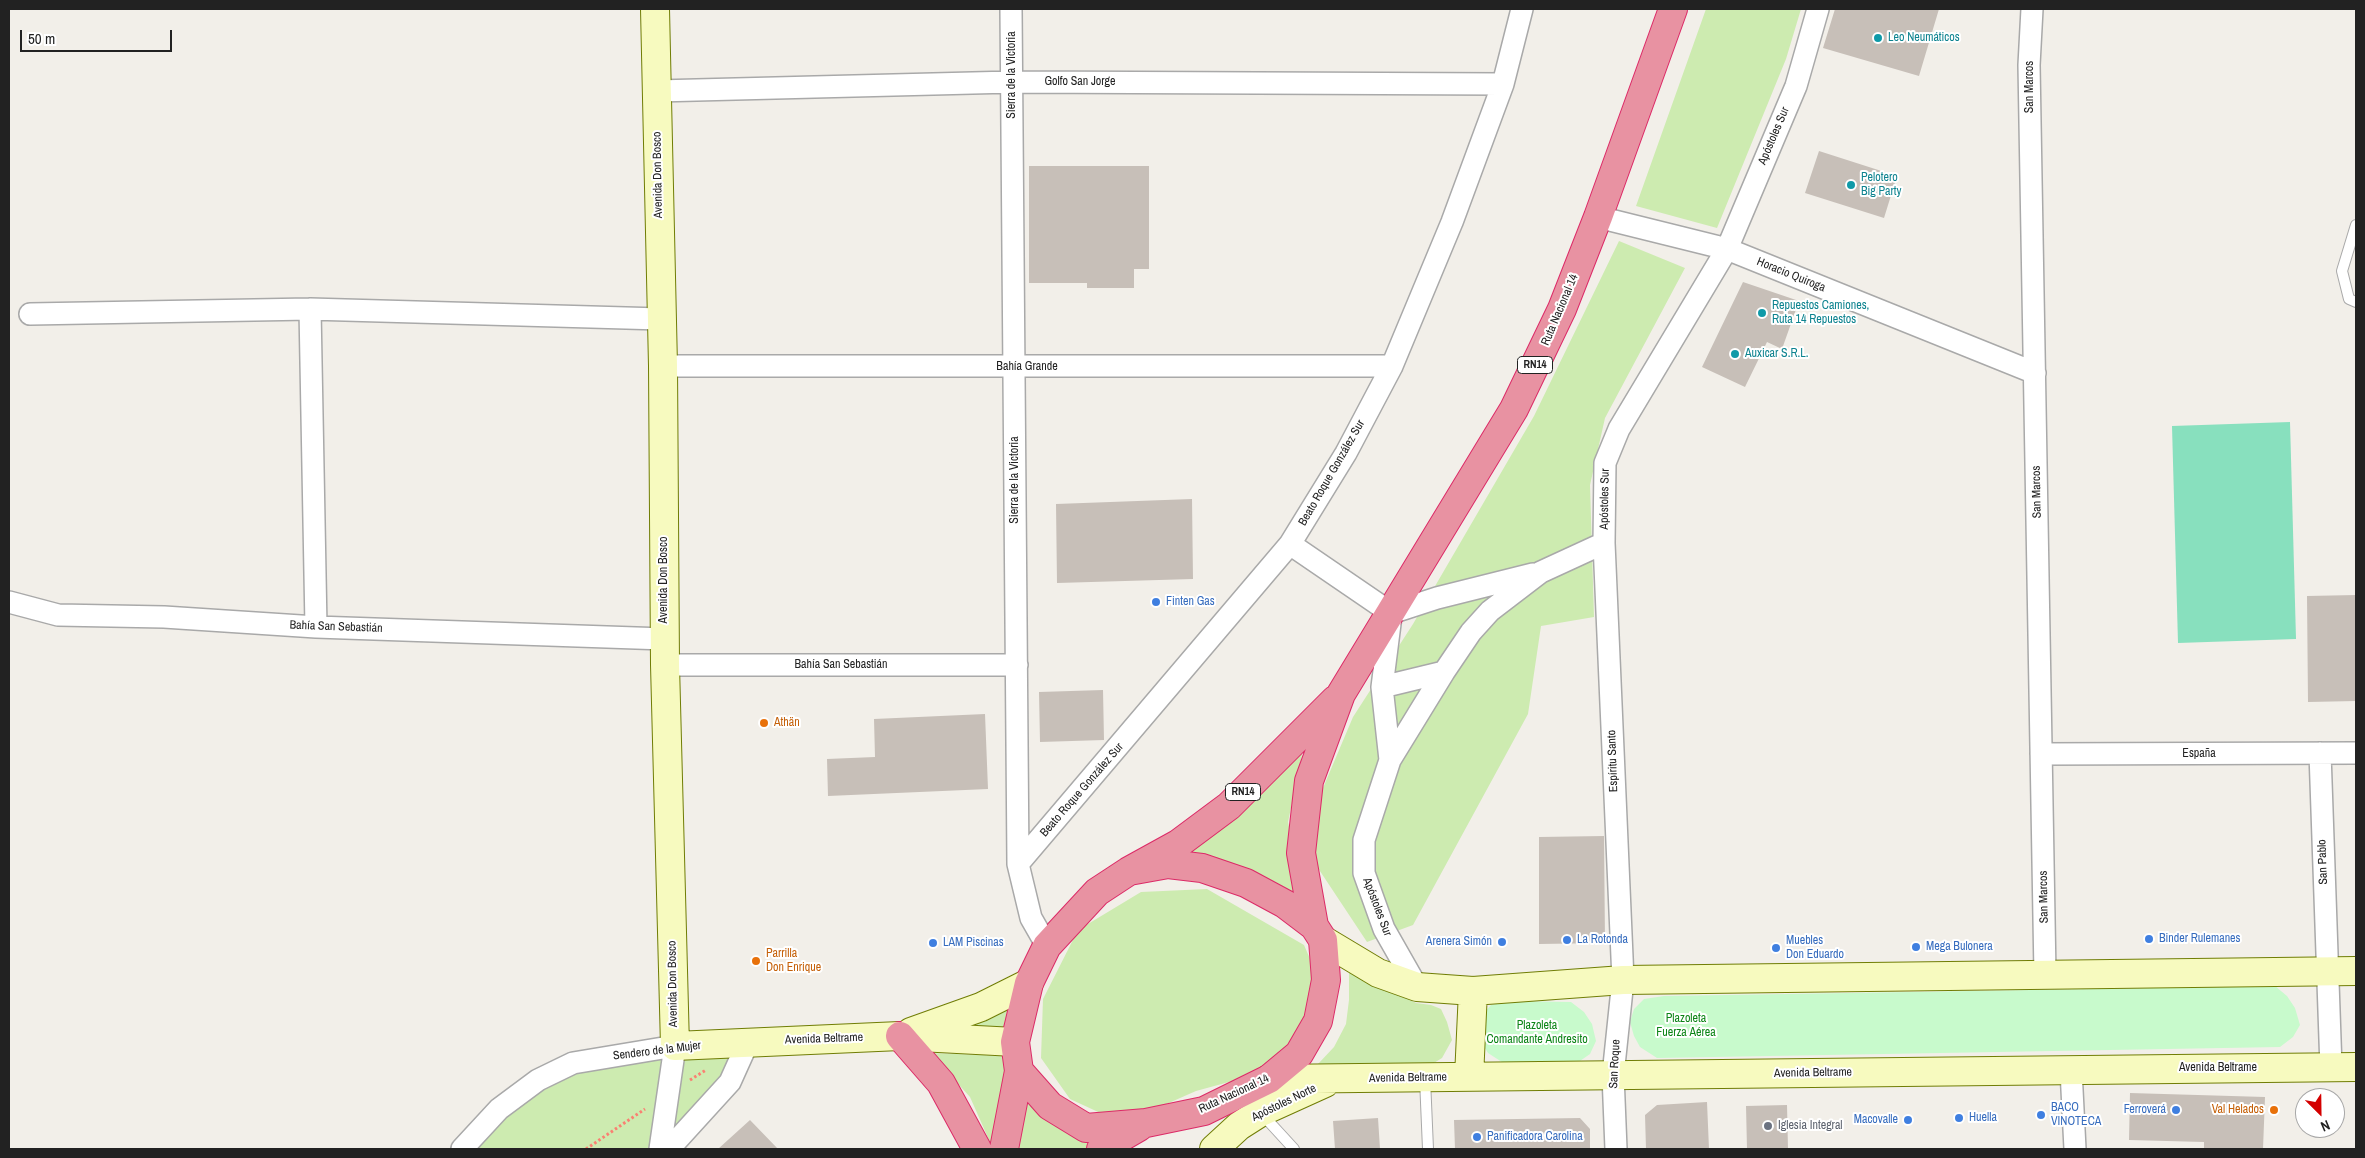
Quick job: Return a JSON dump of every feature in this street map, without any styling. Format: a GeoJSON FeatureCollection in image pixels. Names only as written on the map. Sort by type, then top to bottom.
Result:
{"type":"FeatureCollection","features":[{"type":"Feature","properties":{"kind":"highway","name":"Ruta Nacional 14"},"geometry":{"type":"LineString","coordinates":[[1019,1071],[1050,1106],[1086,1128],[1146,1123],[1204,1111],[1269,1079],[1299,1054],[1318,1021],[1326,980],[1319,933],[1301,853],[1309,781],[1341,694],[1392,613],[1514,409],[1562,309],[1598,217],[1673,9]]}},
{"type":"Feature","properties":{"kind":"highway","name":"Ruta Nacional 14"},"geometry":{"type":"LineString","coordinates":[[1004,1149],[1019,1071],[1016,1042],[1029,983],[1047,946],[1097,892],[1129,871],[1178,844],[1229,806],[1341,694]]}},
{"type":"Feature","properties":{"kind":"highway","name":"Ruta Nacional 14"},"geometry":{"type":"LineString","coordinates":[[1129,871],[1168,864],[1202,868],[1246,883],[1285,904],[1319,933]]}},
{"type":"Feature","properties":{"kind":"highway"},"geometry":{"type":"LineString","coordinates":[[900,1036],[941,1083],[977,1149]]}},
{"type":"Feature","properties":{"kind":"highway","name":"Ruta Nacional 14"},"geometry":{"type":"LineString","coordinates":[[1101,1149],[1146,1123]]}},
{"type":"Feature","properties":{"kind":"main road","name":"Avenida Don Bosco"},"geometry":{"type":"LineString","coordinates":[[655,9],[663,366],[665,652],[675,1046]]}},
{"type":"Feature","properties":{"kind":"main road"},"geometry":{"type":"LineString","coordinates":[[1319,933],[1378,973],[1417,987],[1473,991],[1623,980],[2356,971]]}},
{"type":"Feature","properties":{"kind":"main road","name":"Avenida Beltrame"},"geometry":{"type":"LineString","coordinates":[[900,1036],[981,1007],[1029,983]]}},
{"type":"Feature","properties":{"kind":"main road"},"geometry":{"type":"LineString","coordinates":[[1469,1077],[1473,991]]}},
{"type":"Feature","properties":{"kind":"main road","name":"Avenida Beltrame"},"geometry":{"type":"LineString","coordinates":[[748,1042],[900,1036],[1016,1042]]}},
{"type":"Feature","properties":{"kind":"main road","name":"Sendero de la Mujer"},"geometry":{"type":"LineString","coordinates":[[675,1046],[748,1042]]}},
{"type":"Feature","properties":{"kind":"main road","name":"Avenida Beltrame"},"geometry":{"type":"LineString","coordinates":[[1269,1079],[2344,1067]]}},
{"type":"Feature","properties":{"kind":"main road","name":"Apóstoles Norte"},"geometry":{"type":"LineString","coordinates":[[1214,1149],[1239,1126],[1261,1112],[1333,1079]]}},
{"type":"Feature","properties":{"kind":"street","name":"Sierra de la Victoria"},"geometry":{"type":"LineString","coordinates":[[1011,9],[1018,864],[1031,918],[1047,946]]}},
{"type":"Feature","properties":{"kind":"street","name":"Beato Roque González Sur"},"geometry":{"type":"LineString","coordinates":[[1018,864],[1290,544],[1346,453],[1392,366],[1452,222],[1503,84],[1522,9]]}},
{"type":"Feature","properties":{"kind":"street","name":"Apóstoles Sur"},"geometry":{"type":"LineString","coordinates":[[1417,987],[1384,929],[1364,873],[1364,840],[1390,760],[1444,672],[1471,632],[1490,611],[1541,572],[1604,542],[1605,463],[1619,428],[1727,249],[1796,86],[1818,9]]}},
{"type":"Feature","properties":{"kind":"street","name":"San Marcos"},"geometry":{"type":"LineString","coordinates":[[2032,9],[2029,66],[2045,975]]}},
{"type":"Feature","properties":{"kind":"street","name":"Golfo San Jorge"},"geometry":{"type":"LineString","coordinates":[[657,91],[1012,82],[1503,84]]}},
{"type":"Feature","properties":{"kind":"street","name":"Horacio Quiroga"},"geometry":{"type":"LineString","coordinates":[[1598,217],[1727,249],[2035,373]]}},
{"type":"Feature","properties":{"kind":"street"},"geometry":{"type":"LineString","coordinates":[[30,314],[310,309],[661,319]]}},
{"type":"Feature","properties":{"kind":"street"},"geometry":{"type":"LineString","coordinates":[[310,309],[316,627]]}},
{"type":"Feature","properties":{"kind":"street","name":"Bahía Grande"},"geometry":{"type":"LineString","coordinates":[[663,366],[1392,366]]}},
{"type":"Feature","properties":{"kind":"street","name":"Espíritu Santo"},"geometry":{"type":"LineString","coordinates":[[1604,542],[1623,980]]}},
{"type":"Feature","properties":{"kind":"street"},"geometry":{"type":"LineString","coordinates":[[1290,544],[1392,613]]}},
{"type":"Feature","properties":{"kind":"street"},"geometry":{"type":"LineString","coordinates":[[1392,613],[1454,594],[1541,572]]}},
{"type":"Feature","properties":{"kind":"street","name":"Bahía San Sebastián"},"geometry":{"type":"LineString","coordinates":[[9,602],[58,615],[164,617],[665,652],[1016,665]]}},
{"type":"Feature","properties":{"kind":"street"},"geometry":{"type":"LineString","coordinates":[[1390,760],[1382,687],[1392,613]]}},
{"type":"Feature","properties":{"kind":"street"},"geometry":{"type":"LineString","coordinates":[[1382,687],[1444,672]]}},
{"type":"Feature","properties":{"kind":"street","name":"San Pablo"},"geometry":{"type":"LineString","coordinates":[[2320,753],[2327,971],[2344,1067]]}},
{"type":"Feature","properties":{"kind":"street","name":"España"},"geometry":{"type":"LineString","coordinates":[[2041,754],[2356,753]]}},
{"type":"Feature","properties":{"kind":"street","name":"San Roque"},"geometry":{"type":"LineString","coordinates":[[1616,1149],[1613,1075],[1623,980]]}},
{"type":"Feature","properties":{"kind":"street"},"geometry":{"type":"LineString","coordinates":[[669,1149],[730,1082],[748,1042]]}},
{"type":"Feature","properties":{"kind":"street","name":"Sendero de la Mujer"},"geometry":{"type":"LineString","coordinates":[[462,1149],[499,1109],[538,1080],[573,1063],[675,1046]]}},
{"type":"Feature","properties":{"kind":"street","name":"Avenida Don Bosco"},"geometry":{"type":"LineString","coordinates":[[660,1149],[675,1046]]}},
{"type":"Feature","properties":{"kind":"street"},"geometry":{"type":"LineString","coordinates":[[2071,1070],[2075,1149]]}},
{"type":"Feature","properties":{"kind":"lane"},"geometry":{"type":"LineString","coordinates":[[2356,225],[2342,271],[2349,298],[2356,302]]}},
{"type":"Feature","properties":{"kind":"lane"},"geometry":{"type":"LineString","coordinates":[[1425,1078],[1428,1149]]}},
{"type":"Feature","properties":{"kind":"lane"},"geometry":{"type":"LineString","coordinates":[[1261,1112],[1294,1149]]}},
{"type":"Feature","properties":{"kind":"green space"},"geometry":{"type":"Polygon","coordinates":[[[1706,9],[1801,9],[1786,59],[1717,228],[1636,206],[1706,9]]]}},
{"type":"Feature","properties":{"kind":"green space"},"geometry":{"type":"Polygon","coordinates":[[[1619,241],[1685,268],[1605,418],[1590,485],[1594,617],[1541,626],[1528,714],[1413,925],[1367,942],[1314,862],[1320,795],[1353,717],[1413,624],[1534,416],[1619,241]]]}},
{"type":"Feature","properties":{"kind":"green space"},"geometry":{"type":"Polygon","coordinates":[[[2290,422],[2296,639],[2178,643],[2172,426],[2290,422]]]}},
{"type":"Feature","properties":{"kind":"green space"},"geometry":{"type":"Polygon","coordinates":[[[1303,750],[1288,822],[1306,907],[1253,871],[1183,856],[1303,750]]]}},
{"type":"Feature","properties":{"kind":"green space"},"geometry":{"type":"Polygon","coordinates":[[[1207,889],[1304,945],[1317,975],[1312,1024],[1262,1073],[1196,1091],[1146,1113],[1109,1117],[1070,1099],[1041,1058],[1043,999],[1078,930],[1141,892],[1207,889]]]}},
{"type":"Feature","properties":{"kind":"green space"},"geometry":{"type":"Polygon","coordinates":[[[1349,966],[1416,1003],[1431,1005],[1441,1009],[1452,1040],[1442,1058],[1429,1066],[1415,1064],[1318,1064],[1334,1047],[1346,1024],[1349,1000],[1349,966]]]}},
{"type":"Feature","properties":{"kind":"green space","name":"Plazoleta Fuerza Aérea"},"geometry":{"type":"Polygon","coordinates":[[[2275,986],[2287,996],[2295,1008],[2300,1025],[2293,1037],[2280,1047],[1657,1058],[1640,1047],[1630,1022],[1634,1009],[1644,999],[1664,996],[2275,986]]]}},
{"type":"Feature","properties":{"kind":"green space"},"geometry":{"type":"Polygon","coordinates":[[[1014,1000],[1010,1035],[941,1031],[1014,1000]]]}},
{"type":"Feature","properties":{"kind":"green space","name":"Plazoleta Comandante Andresito"},"geometry":{"type":"Polygon","coordinates":[[[1511,1001],[1571,1002],[1584,1012],[1592,1024],[1596,1041],[1590,1054],[1577,1063],[1505,1064],[1488,1053],[1481,1042],[1482,1015],[1491,1005],[1511,1001]]]}},
{"type":"Feature","properties":{"kind":"green space"},"geometry":{"type":"Polygon","coordinates":[[[748,1042],[669,1149],[462,1149],[573,1063],[748,1042]]]}},
{"type":"Feature","properties":{"kind":"green space"},"geometry":{"type":"Polygon","coordinates":[[[930,1053],[1009,1056],[993,1149],[970,1097],[930,1053]]]}},
{"type":"Feature","properties":{"kind":"green space"},"geometry":{"type":"Polygon","coordinates":[[[1024,1092],[1101,1146],[1096,1149],[1009,1149],[1024,1092]]]}},
{"type":"Feature","properties":{"kind":"building","name":"Leo Neumáticos"},"geometry":{"type":"Polygon","coordinates":[[[1835,9],[1939,9],[1919,76],[1823,48],[1835,9]]]}},
{"type":"Feature","properties":{"kind":"building","name":"Pelotero Big Party"},"geometry":{"type":"Polygon","coordinates":[[[1819,151],[1897,176],[1884,218],[1805,193],[1819,151]]]}},
{"type":"Feature","properties":{"kind":"building"},"geometry":{"type":"Polygon","coordinates":[[[1029,166],[1149,166],[1149,269],[1134,269],[1134,288],[1087,288],[1087,283],[1029,283],[1029,166]]]}},
{"type":"Feature","properties":{"kind":"building"},"geometry":{"type":"Polygon","coordinates":[[[1743,282],[1799,301],[1782,349],[1767,342],[1745,387],[1702,367],[1743,282]]]}},
{"type":"Feature","properties":{"kind":"building"},"geometry":{"type":"Polygon","coordinates":[[[1192,499],[1193,579],[1057,583],[1056,504],[1192,499]]]}},
{"type":"Feature","properties":{"kind":"building"},"geometry":{"type":"Polygon","coordinates":[[[2356,595],[2356,701],[2308,702],[2307,596],[2356,595]]]}},
{"type":"Feature","properties":{"kind":"building"},"geometry":{"type":"Polygon","coordinates":[[[1103,690],[1104,740],[1040,742],[1039,692],[1103,690]]]}},
{"type":"Feature","properties":{"kind":"building"},"geometry":{"type":"Polygon","coordinates":[[[985,714],[988,789],[828,796],[827,759],[875,757],[874,719],[985,714]]]}},
{"type":"Feature","properties":{"kind":"building"},"geometry":{"type":"Polygon","coordinates":[[[1604,836],[1605,943],[1539,944],[1539,837],[1604,836]]]}},
{"type":"Feature","properties":{"kind":"building"},"geometry":{"type":"Polygon","coordinates":[[[2130,1093],[2265,1097],[2263,1149],[2204,1149],[2204,1142],[2129,1140],[2130,1093]]]}},
{"type":"Feature","properties":{"kind":"building"},"geometry":{"type":"Polygon","coordinates":[[[1707,1102],[1709,1149],[1646,1149],[1645,1115],[1657,1105],[1707,1102]]]}},
{"type":"Feature","properties":{"kind":"building"},"geometry":{"type":"Polygon","coordinates":[[[1787,1105],[1788,1149],[1747,1149],[1746,1106],[1787,1105]]]}},
{"type":"Feature","properties":{"kind":"building"},"geometry":{"type":"Polygon","coordinates":[[[1378,1118],[1380,1149],[1335,1149],[1333,1121],[1378,1118]]]}},
{"type":"Feature","properties":{"kind":"building"},"geometry":{"type":"Polygon","coordinates":[[[1580,1118],[1590,1129],[1590,1149],[1455,1149],[1454,1120],[1580,1118]]]}},
{"type":"Feature","properties":{"kind":"building"},"geometry":{"type":"Polygon","coordinates":[[[750,1120],[778,1149],[718,1149],[750,1120]]]}},
{"type":"Feature","properties":{"kind":"place","name":"Leo Neumáticos"},"geometry":{"type":"Point","coordinates":[1878,38]}},
{"type":"Feature","properties":{"kind":"place","name":"Pelotero Big Party"},"geometry":{"type":"Point","coordinates":[1851,185]}},
{"type":"Feature","properties":{"kind":"place","name":"Repuestos Camiones, Ruta 14 Repuestos"},"geometry":{"type":"Point","coordinates":[1762,313]}},
{"type":"Feature","properties":{"kind":"place","name":"Auxicar S.R.L."},"geometry":{"type":"Point","coordinates":[1735,354]}},
{"type":"Feature","properties":{"kind":"place","name":"Finten Gas"},"geometry":{"type":"Point","coordinates":[1156,602]}},
{"type":"Feature","properties":{"kind":"place","name":"Athän"},"geometry":{"type":"Point","coordinates":[764,723]}},
{"type":"Feature","properties":{"kind":"place","name":"Binder Rulemanes"},"geometry":{"type":"Point","coordinates":[2149,939]}},
{"type":"Feature","properties":{"kind":"place","name":"La Rotonda"},"geometry":{"type":"Point","coordinates":[1567,940]}},
{"type":"Feature","properties":{"kind":"place","name":"Arenera Simón"},"geometry":{"type":"Point","coordinates":[1502,942]}},
{"type":"Feature","properties":{"kind":"place","name":"LAM Piscinas"},"geometry":{"type":"Point","coordinates":[933,943]}},
{"type":"Feature","properties":{"kind":"place","name":"Mega Bulonera"},"geometry":{"type":"Point","coordinates":[1916,947]}},
{"type":"Feature","properties":{"kind":"place","name":"Muebles Don Eduardo"},"geometry":{"type":"Point","coordinates":[1776,948]}},
{"type":"Feature","properties":{"kind":"place","name":"Parrilla Don Enrique"},"geometry":{"type":"Point","coordinates":[756,961]}},
{"type":"Feature","properties":{"kind":"place","name":"Ferroverá"},"geometry":{"type":"Point","coordinates":[2176,1110]}},
{"type":"Feature","properties":{"kind":"place","name":"Val Helados"},"geometry":{"type":"Point","coordinates":[2274,1110]}},
{"type":"Feature","properties":{"kind":"place","name":"BACO VINOTECA"},"geometry":{"type":"Point","coordinates":[2041,1115]}},
{"type":"Feature","properties":{"kind":"place","name":"Huella"},"geometry":{"type":"Point","coordinates":[1959,1118]}},
{"type":"Feature","properties":{"kind":"place","name":"Macovalle"},"geometry":{"type":"Point","coordinates":[1908,1120]}},
{"type":"Feature","properties":{"kind":"place","name":"Iglesia Integral"},"geometry":{"type":"Point","coordinates":[1768,1126]}},
{"type":"Feature","properties":{"kind":"place","name":"Panificadora Carolina"},"geometry":{"type":"Point","coordinates":[1477,1137]}}]}
